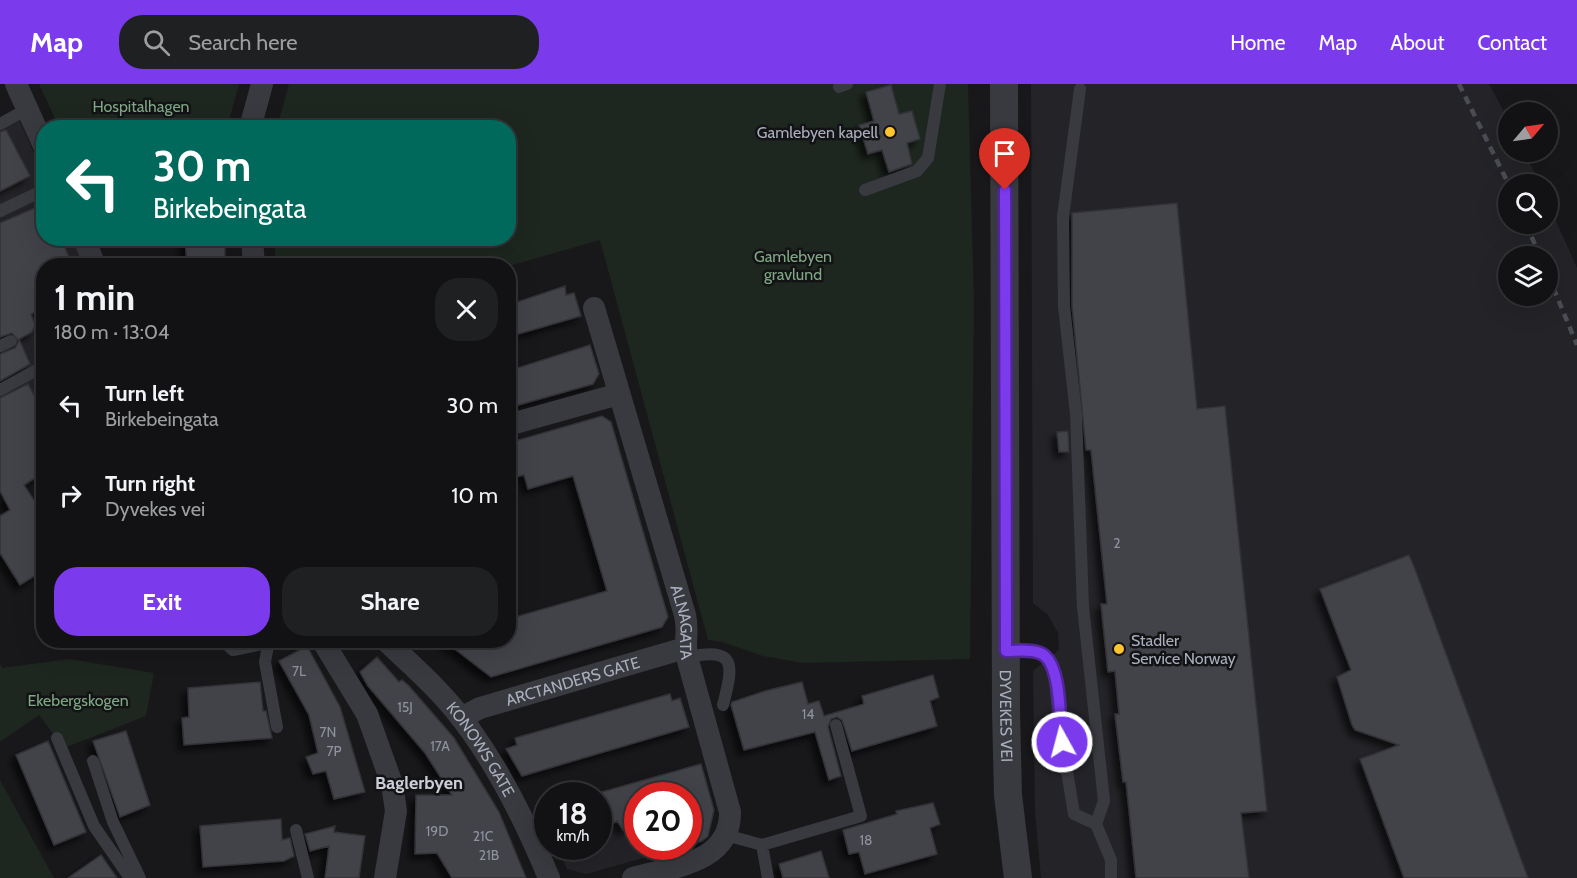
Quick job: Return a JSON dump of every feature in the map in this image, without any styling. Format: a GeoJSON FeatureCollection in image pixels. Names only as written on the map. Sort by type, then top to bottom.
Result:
{"type":"FeatureCollection","features":[{"type":"Feature","properties":{"kind":"street"},"geometry":{"type":"LineString","coordinates":[[16,84],[36,129]]}},
{"type":"Feature","properties":{"kind":"street"},"geometry":{"type":"LineString","coordinates":[[252,120],[262,84]]}},
{"type":"Feature","properties":{"kind":"street","name":"DYVEKES VEI"},"geometry":{"type":"LineString","coordinates":[[1004,84],[1008,795],[1018,878]]}},
{"type":"Feature","properties":{"kind":"street","name":"ALNAGATA"},"geometry":{"type":"LineString","coordinates":[[594,308],[685,615],[689,633],[686,652],[729,804],[730,820],[726,835]]}},
{"type":"Feature","properties":{"kind":"street"},"geometry":{"type":"LineString","coordinates":[[516,423],[619,394]]}},
{"type":"Feature","properties":{"kind":"street"},"geometry":{"type":"LineString","coordinates":[[327,648],[367,714],[392,784],[396,811],[390,865]]}},
{"type":"Feature","properties":{"kind":"street","name":"KONOWS GATE"},"geometry":{"type":"LineString","coordinates":[[393,648],[461,718],[499,775],[549,878]]}},
{"type":"Feature","properties":{"kind":"street","name":"ARCTANDERS GATE"},"geometry":{"type":"LineString","coordinates":[[461,718],[480,708],[686,652]]}},
{"type":"Feature","properties":{"kind":"street"},"geometry":{"type":"LineString","coordinates":[[633,878],[699,860],[714,851],[726,835]]}},
{"type":"Feature","properties":{"kind":"lane"},"geometry":{"type":"LineString","coordinates":[[865,190],[917,171],[928,158],[940,84]]}},
{"type":"Feature","properties":{"kind":"lane"},"geometry":{"type":"LineString","coordinates":[[1080,89],[1063,218],[1064,306],[1076,414],[1083,607],[1104,801],[1096,824],[1111,860],[1111,878]]}},
{"type":"Feature","properties":{"kind":"lane"},"geometry":{"type":"LineString","coordinates":[[0,124],[27,109]]}},
{"type":"Feature","properties":{"kind":"lane"},"geometry":{"type":"LineString","coordinates":[[0,211],[36,194]]}},
{"type":"Feature","properties":{"kind":"lane"},"geometry":{"type":"LineString","coordinates":[[0,390],[36,370]]}},
{"type":"Feature","properties":{"kind":"lane"},"geometry":{"type":"LineString","coordinates":[[267,648],[266,662],[277,727]]}},
{"type":"Feature","properties":{"kind":"lane"},"geometry":{"type":"LineString","coordinates":[[1006,651],[1040,652],[1054,669],[1059,722],[1074,814],[1096,824]]}},
{"type":"Feature","properties":{"kind":"lane"},"geometry":{"type":"LineString","coordinates":[[686,652],[709,652],[720,654],[725,658],[729,665],[730,678],[723,705]]}},
{"type":"Feature","properties":{"kind":"lane"},"geometry":{"type":"LineString","coordinates":[[726,835],[762,845],[861,816],[836,725]]}},
{"type":"Feature","properties":{"kind":"lane"},"geometry":{"type":"LineString","coordinates":[[57,738],[94,826],[130,878]]}},
{"type":"Feature","properties":{"kind":"lane"},"geometry":{"type":"LineString","coordinates":[[93,760],[113,822],[140,878]]}},
{"type":"Feature","properties":{"kind":"lane"},"geometry":{"type":"LineString","coordinates":[[296,830],[308,878]]}},
{"type":"Feature","properties":{"kind":"lane"},"geometry":{"type":"LineString","coordinates":[[762,845],[768,878]]}},
{"type":"Feature","properties":{"kind":"shaded area"},"geometry":{"type":"Polygon","coordinates":[[[1031,84],[1489,84],[1499,102],[1498,162],[1529,162],[1535,174],[1498,174],[1498,234],[1558,234],[1558,225],[1577,268],[1577,878],[1041,878],[1035,812],[1033,671],[1059,650],[1058,633],[1048,615],[1033,603],[1031,84]]]}},
{"type":"Feature","properties":{"kind":"shaded area"},"geometry":{"type":"Polygon","coordinates":[[[19,119],[36,158],[36,246],[76,246],[82,258],[36,258],[36,479],[0,504],[0,129],[19,119]]]}},
{"type":"Feature","properties":{"kind":"shaded area"},"geometry":{"type":"Polygon","coordinates":[[[701,764],[714,814],[707,834],[702,838],[702,782],[637,782],[701,764]]]}},
{"type":"Feature","properties":{"kind":"shaded area"},"geometry":{"type":"Polygon","coordinates":[[[624,786],[624,860],[636,860],[586,874],[567,869],[563,860],[612,860],[612,789],[624,786]]]}},
{"type":"Feature","properties":{"kind":"green space","name":"Hospitalhagen"},"geometry":{"type":"Polygon","coordinates":[[[39,84],[239,84],[229,120],[56,120],[39,84]]]}},
{"type":"Feature","properties":{"kind":"green space","name":"Gamlebyen gravlund"},"geometry":{"type":"Polygon","coordinates":[[[289,84],[968,84],[974,302],[970,659],[803,663],[763,656],[722,642],[708,640],[600,240],[516,264],[516,258],[275,258],[275,246],[516,246],[516,120],[279,120],[289,84]]]}},
{"type":"Feature","properties":{"kind":"green space","name":"Ekebergskogen"},"geometry":{"type":"Polygon","coordinates":[[[69,659],[154,673],[146,716],[64,748],[39,715],[0,742],[0,664],[2,668],[69,659]]]}},
{"type":"Feature","properties":{"kind":"green space"},"geometry":{"type":"Polygon","coordinates":[[[0,780],[54,878],[0,878],[0,780]]]}},
{"type":"Feature","properties":{"kind":"building","name":"Gamlebyen kapell"},"geometry":{"type":"Polygon","coordinates":[[[891,85],[899,114],[912,111],[920,139],[907,143],[912,164],[889,172],[882,150],[868,154],[859,125],[874,121],[866,92],[891,85]]]}},
{"type":"Feature","properties":{"kind":"building"},"geometry":{"type":"Polygon","coordinates":[[[6,130],[30,176],[0,191],[0,132],[6,130]]]}},
{"type":"Feature","properties":{"kind":"building"},"geometry":{"type":"Polygon","coordinates":[[[1177,203],[1197,409],[1225,406],[1267,811],[1241,813],[1249,878],[1136,878],[1126,782],[1123,782],[1115,714],[1119,714],[1115,671],[1108,672],[1101,604],[1107,604],[1091,450],[1086,450],[1072,305],[1072,213],[1177,203]]]}},
{"type":"Feature","properties":{"kind":"building"},"geometry":{"type":"Polygon","coordinates":[[[36,207],[36,246],[64,246],[70,258],[36,258],[36,312],[31,314],[35,325],[32,332],[19,339],[30,364],[0,381],[0,354],[15,348],[19,341],[12,333],[0,337],[0,223],[36,207]]]}},
{"type":"Feature","properties":{"kind":"building"},"geometry":{"type":"Polygon","coordinates":[[[186,246],[225,246],[225,258],[186,258],[186,246]]]}},
{"type":"Feature","properties":{"kind":"building"},"geometry":{"type":"Polygon","coordinates":[[[565,286],[566,295],[574,293],[581,316],[516,335],[516,302],[565,286]]]}},
{"type":"Feature","properties":{"kind":"building"},"geometry":{"type":"Polygon","coordinates":[[[590,345],[599,374],[593,384],[516,406],[516,368],[590,345]]]}},
{"type":"Feature","properties":{"kind":"building"},"geometry":{"type":"Polygon","coordinates":[[[28,384],[36,399],[36,477],[24,485],[36,503],[36,575],[20,585],[0,553],[0,516],[10,510],[0,491],[0,398],[28,384]]]}},
{"type":"Feature","properties":{"kind":"building"},"geometry":{"type":"Polygon","coordinates":[[[602,416],[611,422],[668,617],[662,627],[491,677],[453,648],[516,648],[516,617],[607,591],[573,476],[528,489],[524,475],[516,477],[516,441],[602,416]]]}},
{"type":"Feature","properties":{"kind":"building"},"geometry":{"type":"Polygon","coordinates":[[[1068,431],[1069,452],[1059,452],[1057,432],[1068,431]]]}},
{"type":"Feature","properties":{"kind":"building"},"geometry":{"type":"Polygon","coordinates":[[[1409,555],[1528,878],[1404,878],[1360,759],[1399,745],[1355,730],[1352,725],[1337,677],[1351,670],[1320,589],[1409,555]]]}},
{"type":"Feature","properties":{"kind":"building"},"geometry":{"type":"Polygon","coordinates":[[[303,648],[308,648],[340,707],[365,792],[334,799],[326,771],[313,774],[306,757],[318,753],[309,715],[279,661],[303,648]]]}},
{"type":"Feature","properties":{"kind":"building"},"geometry":{"type":"Polygon","coordinates":[[[377,657],[399,682],[402,680],[409,686],[454,738],[499,812],[526,878],[452,878],[437,853],[415,854],[416,795],[452,795],[425,753],[368,686],[360,672],[377,657]]]}},
{"type":"Feature","properties":{"kind":"building"},"geometry":{"type":"Polygon","coordinates":[[[933,675],[939,697],[930,701],[937,726],[852,751],[842,720],[837,717],[831,719],[828,727],[841,776],[829,780],[815,732],[744,750],[731,705],[732,702],[765,691],[802,682],[808,704],[819,701],[824,716],[864,704],[862,696],[933,675]]]}},
{"type":"Feature","properties":{"kind":"building"},"geometry":{"type":"Polygon","coordinates":[[[260,682],[263,711],[266,711],[272,738],[184,745],[182,718],[189,717],[188,688],[260,682]]]}},
{"type":"Feature","properties":{"kind":"building"},"geometry":{"type":"Polygon","coordinates":[[[670,694],[672,701],[680,698],[689,727],[522,776],[506,749],[517,745],[515,738],[670,694]]]}},
{"type":"Feature","properties":{"kind":"building"},"geometry":{"type":"Polygon","coordinates":[[[126,731],[150,805],[120,817],[93,741],[126,731]]]}},
{"type":"Feature","properties":{"kind":"building"},"geometry":{"type":"Polygon","coordinates":[[[48,741],[86,832],[54,845],[16,755],[48,741]]]}},
{"type":"Feature","properties":{"kind":"building"},"geometry":{"type":"Polygon","coordinates":[[[701,764],[714,810],[708,836],[702,841],[702,782],[637,782],[701,764]]]}},
{"type":"Feature","properties":{"kind":"building"},"geometry":{"type":"Polygon","coordinates":[[[624,786],[623,830],[617,821],[612,824],[612,789],[624,786]]]}},
{"type":"Feature","properties":{"kind":"building"},"geometry":{"type":"Polygon","coordinates":[[[933,803],[940,824],[930,828],[937,854],[865,874],[859,852],[849,854],[843,830],[897,814],[896,811],[933,803]]]}},
{"type":"Feature","properties":{"kind":"building"},"geometry":{"type":"Polygon","coordinates":[[[281,819],[282,840],[290,838],[294,856],[284,861],[203,867],[200,826],[281,819]]]}},
{"type":"Feature","properties":{"kind":"building"},"geometry":{"type":"Polygon","coordinates":[[[335,826],[334,832],[365,836],[359,878],[325,878],[329,846],[310,851],[305,834],[335,826]]]}},
{"type":"Feature","properties":{"kind":"building"},"geometry":{"type":"Polygon","coordinates":[[[821,851],[829,878],[783,878],[779,864],[821,851]]]}},
{"type":"Feature","properties":{"kind":"building"},"geometry":{"type":"Polygon","coordinates":[[[101,855],[117,878],[68,878],[101,855]]]}},
{"type":"Feature","properties":{"kind":"railway"},"geometry":{"type":"LineString","coordinates":[[1459,84],[1504,174]]}},
{"type":"Feature","properties":{"kind":"railway"},"geometry":{"type":"LineString","coordinates":[[1530,234],[1536,246]]}},
{"type":"Feature","properties":{"kind":"railway"},"geometry":{"type":"LineString","coordinates":[[1558,299],[1577,345]]}},
{"type":"Feature","properties":{"kind":"place","name":"Gamlebyen kapell"},"geometry":{"type":"Point","coordinates":[890,132]}},
{"type":"Feature","properties":{"kind":"place","name":"Stadler Service Norway"},"geometry":{"type":"Point","coordinates":[1119,649]}},
{"type":"Feature","properties":{"kind":"district","name":"Baglerbyen"},"geometry":{"type":"Point","coordinates":[419,783]}},
{"type":"Feature","properties":{"kind":"route"},"geometry":{"type":"LineString","coordinates":[[1005,190],[1006,651],[1040,652],[1050,661],[1054,669],[1062,742]]}}]}
